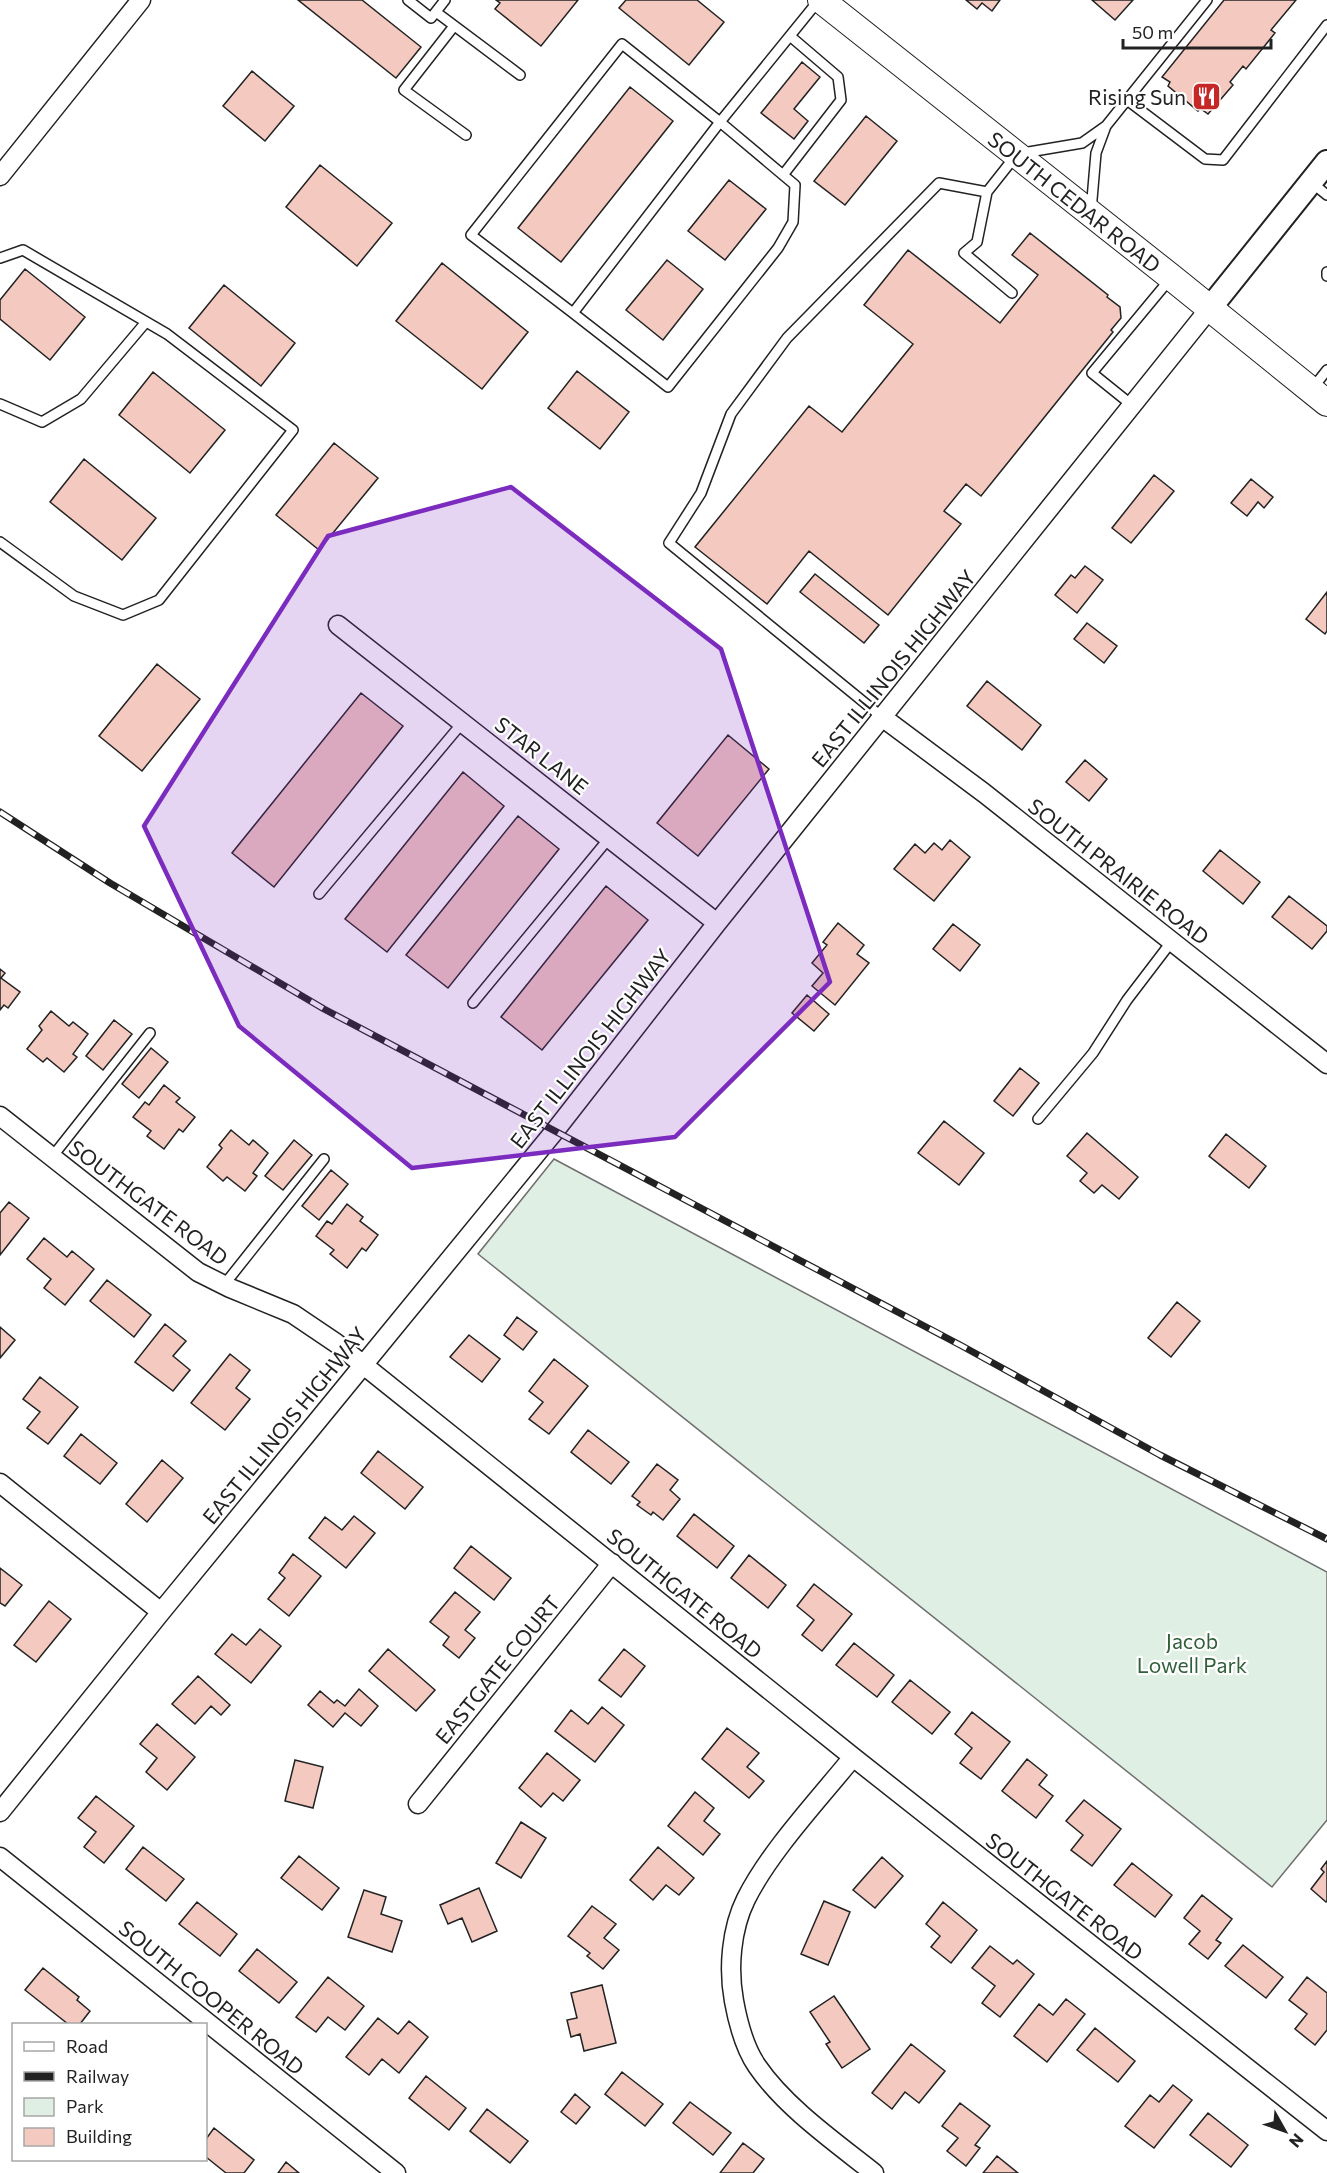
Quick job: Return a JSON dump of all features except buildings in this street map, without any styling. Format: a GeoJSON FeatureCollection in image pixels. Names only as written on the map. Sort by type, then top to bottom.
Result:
{"type":"FeatureCollection","features":[{"type":"Feature","properties":{"kind":"main road","name":"SOUTH CEDAR ROAD"},"geometry":{"type":"LineString","coordinates":[[820,0],[1017,154],[1319,397]]}},
{"type":"Feature","properties":{"kind":"street"},"geometry":{"type":"LineString","coordinates":[[0,174],[141,0]]}},
{"type":"Feature","properties":{"kind":"street"},"geometry":{"type":"LineString","coordinates":[[1210,308],[1319,188],[1327,162]]}},
{"type":"Feature","properties":{"kind":"street","name":"EAST ILLINOIS HIGHWAY"},"geometry":{"type":"LineString","coordinates":[[0,1812],[554,1132],[717,923],[1210,308]]}},
{"type":"Feature","properties":{"kind":"street","name":"STAR LANE"},"geometry":{"type":"LineString","coordinates":[[338,625],[717,923]]}},
{"type":"Feature","properties":{"kind":"street","name":"SOUTH PRAIRIE ROAD"},"geometry":{"type":"LineString","coordinates":[[882,717],[984,793],[1327,1064]]}},
{"type":"Feature","properties":{"kind":"street","name":"SOUTHGATE ROAD"},"geometry":{"type":"LineString","coordinates":[[0,1116],[198,1272],[293,1314],[320,1331],[1327,2131]]}},
{"type":"Feature","properties":{"kind":"street"},"geometry":{"type":"LineString","coordinates":[[0,1483],[161,1612]]}},
{"type":"Feature","properties":{"kind":"street","name":"EASTGATE COURT"},"geometry":{"type":"LineString","coordinates":[[418,1804],[612,1563]]}},
{"type":"Feature","properties":{"kind":"street"},"geometry":{"type":"LineString","coordinates":[[854,1757],[770,1860],[745,1900],[732,1946],[731,1986],[738,2026],[756,2065],[790,2103],[874,2173]]}},
{"type":"Feature","properties":{"kind":"street","name":"SOUTH COOPER ROAD"},"geometry":{"type":"LineString","coordinates":[[0,1857],[396,2173]]}},
{"type":"Feature","properties":{"kind":"lane"},"geometry":{"type":"LineString","coordinates":[[408,0],[431,18],[445,0]]}},
{"type":"Feature","properties":{"kind":"lane"},"geometry":{"type":"LineString","coordinates":[[573,313],[720,122],[820,0]]}},
{"type":"Feature","properties":{"kind":"lane"},"geometry":{"type":"LineString","coordinates":[[1012,293],[964,253],[977,242],[987,192],[1017,154],[1082,143],[1106,126],[1208,0]]}},
{"type":"Feature","properties":{"kind":"lane"},"geometry":{"type":"LineString","coordinates":[[436,12],[520,75]]}},
{"type":"Feature","properties":{"kind":"lane"},"geometry":{"type":"LineString","coordinates":[[1127,99],[1205,159],[1223,160],[1327,25]]}},
{"type":"Feature","properties":{"kind":"lane"},"geometry":{"type":"LineString","coordinates":[[454,26],[404,90],[466,135]]}},
{"type":"Feature","properties":{"kind":"lane"},"geometry":{"type":"LineString","coordinates":[[783,175],[841,100],[838,77],[790,36]]}},
{"type":"Feature","properties":{"kind":"lane"},"geometry":{"type":"LineString","coordinates":[[622,44],[720,122],[795,184],[793,222],[778,248],[668,387],[471,235],[622,44]]}},
{"type":"Feature","properties":{"kind":"lane"},"geometry":{"type":"LineString","coordinates":[[1091,213],[1096,153],[1106,126]]}},
{"type":"Feature","properties":{"kind":"lane"},"geometry":{"type":"LineString","coordinates":[[882,717],[669,543],[701,493],[730,414],[787,338],[939,183],[987,192]]}},
{"type":"Feature","properties":{"kind":"lane"},"geometry":{"type":"LineString","coordinates":[[0,258],[23,250],[167,334],[293,430],[159,600],[123,615],[74,596],[0,542]]}},
{"type":"Feature","properties":{"kind":"lane"},"geometry":{"type":"LineString","coordinates":[[1133,406],[1092,373],[1171,277]]}},
{"type":"Feature","properties":{"kind":"lane"},"geometry":{"type":"LineString","coordinates":[[0,404],[42,422],[81,399],[146,322]]}},
{"type":"Feature","properties":{"kind":"lane"},"geometry":{"type":"LineString","coordinates":[[1319,397],[1327,369]]}},
{"type":"Feature","properties":{"kind":"lane"},"geometry":{"type":"LineString","coordinates":[[319,894],[463,722]]}},
{"type":"Feature","properties":{"kind":"lane"},"geometry":{"type":"LineString","coordinates":[[473,1003],[610,837]]}},
{"type":"Feature","properties":{"kind":"lane"},"geometry":{"type":"LineString","coordinates":[[1038,1119],[1093,1053],[1127,1000],[1172,941]]}},
{"type":"Feature","properties":{"kind":"lane"},"geometry":{"type":"LineString","coordinates":[[52,1157],[150,1033]]}},
{"type":"Feature","properties":{"kind":"lane"},"geometry":{"type":"LineString","coordinates":[[224,1285],[324,1159]]}},
{"type":"Feature","properties":{"kind":"highlighted area"},"geometry":{"type":"Polygon","coordinates":[[[511,487],[721,649],[830,982],[675,1137],[412,1168],[239,1026],[144,826],[328,536],[511,487]]]}},
{"type":"Feature","properties":{"kind":"green space","name":"Jacob Lowell Park"},"geometry":{"type":"Polygon","coordinates":[[[554,1159],[1327,1572],[1327,1820],[1272,1887],[478,1254],[554,1159]]]}},
{"type":"Feature","properties":{"kind":"railway"},"geometry":{"type":"LineString","coordinates":[[0,812],[110,883],[324,1009],[962,1346],[1160,1455],[1327,1539]]}},
{"type":"Feature","properties":{"kind":"place","name":"Rising Sun"},"geometry":{"type":"Point","coordinates":[1207,96]}}]}
